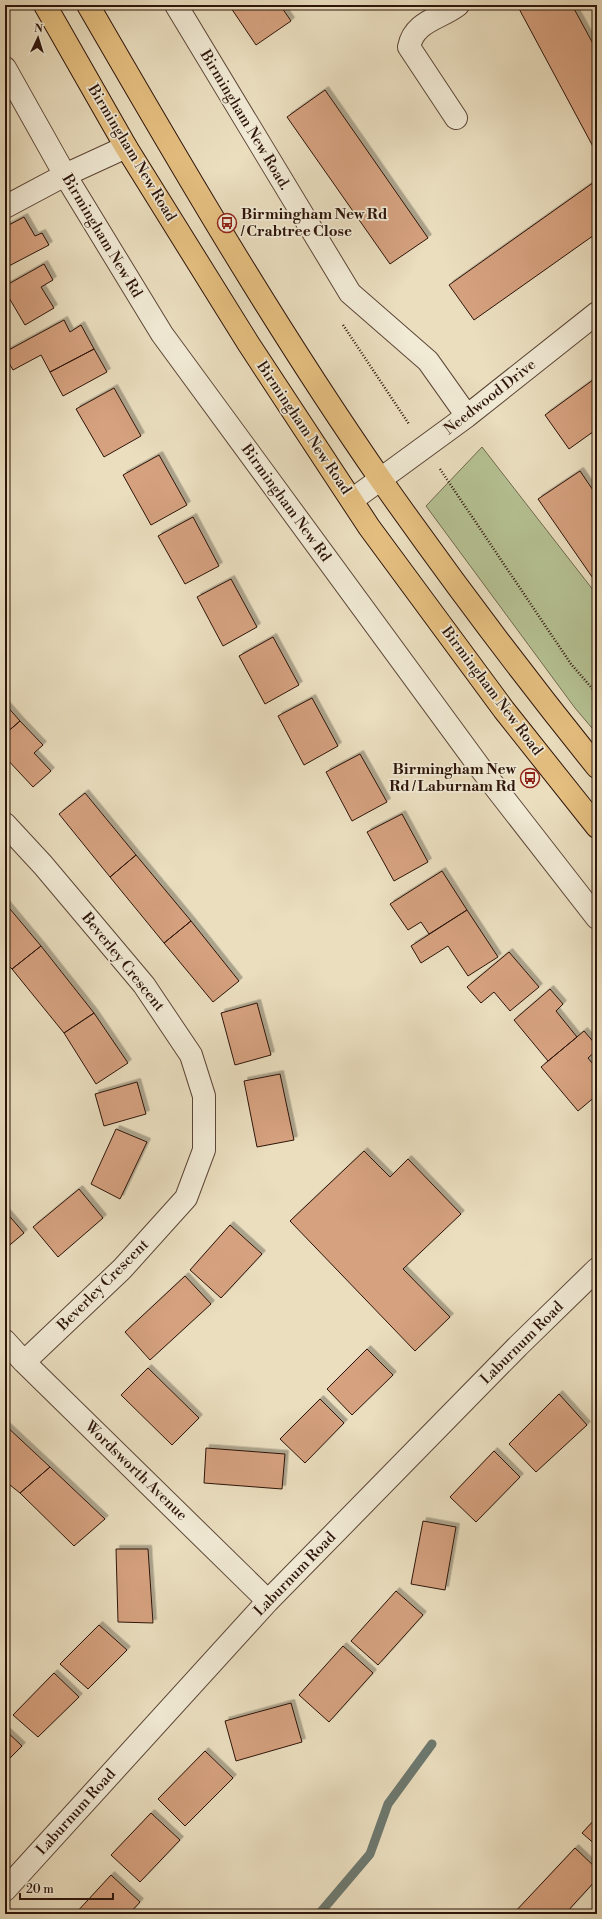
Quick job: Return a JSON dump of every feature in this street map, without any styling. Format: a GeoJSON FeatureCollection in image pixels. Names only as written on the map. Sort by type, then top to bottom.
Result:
{"type":"FeatureCollection","features":[{"type":"Feature","properties":{"kind":"highway","name":"Birmingham New Road"},"geometry":{"type":"LineString","coordinates":[[45,5],[126,147],[248,343],[369,527],[504,710],[597,827]]}},
{"type":"Feature","properties":{"kind":"highway"},"geometry":{"type":"LineString","coordinates":[[88,5],[206,206],[284,332],[381,479],[531,686],[597,767]]}},
{"type":"Feature","properties":{"kind":"street","name":"Birmingham New Road."},"geometry":{"type":"LineString","coordinates":[[176,5],[350,294],[428,361],[468,416]]}},
{"type":"Feature","properties":{"kind":"street"},"geometry":{"type":"LineString","coordinates":[[456,118],[409,47],[411,38],[421,26],[458,5]]}},
{"type":"Feature","properties":{"kind":"street","name":"Birmingham New Rd"},"geometry":{"type":"LineString","coordinates":[[5,68],[65,175],[162,334],[481,769],[597,918]]}},
{"type":"Feature","properties":{"kind":"street"},"geometry":{"type":"LineString","coordinates":[[5,207],[65,175],[126,147]]}},
{"type":"Feature","properties":{"kind":"street","name":"Needwood Drive"},"geometry":{"type":"LineString","coordinates":[[352,500],[424,446],[468,416],[597,312]]}},
{"type":"Feature","properties":{"kind":"street","name":"Beverley Crescent"},"geometry":{"type":"LineString","coordinates":[[5,824],[43,865],[144,984],[191,1055],[204,1096],[204,1150],[186,1198],[122,1269],[24,1362]]}},
{"type":"Feature","properties":{"kind":"street","name":"Laburnum Road"},"geometry":{"type":"LineString","coordinates":[[5,1890],[268,1601],[518,1346],[597,1269]]}},
{"type":"Feature","properties":{"kind":"street","name":"Wordsworth Avenue"},"geometry":{"type":"LineString","coordinates":[[5,1341],[24,1362],[268,1601]]}},
{"type":"Feature","properties":{"kind":"path"},"geometry":{"type":"LineString","coordinates":[[342,325],[571,664],[597,694]]}},
{"type":"Feature","properties":{"kind":"green space"},"geometry":{"type":"Polygon","coordinates":[[[482,447],[597,595],[597,734],[575,708],[426,506],[482,447]]]}},
{"type":"Feature","properties":{"kind":"building"},"geometry":{"type":"Polygon","coordinates":[[[229,5],[280,5],[291,21],[256,45],[229,5]]]}},
{"type":"Feature","properties":{"kind":"building"},"geometry":{"type":"Polygon","coordinates":[[[517,5],[572,5],[597,51],[597,154],[517,5]]]}},
{"type":"Feature","properties":{"kind":"building"},"geometry":{"type":"Polygon","coordinates":[[[325,90],[428,238],[390,264],[287,117],[325,90]]]}},
{"type":"Feature","properties":{"kind":"building"},"geometry":{"type":"Polygon","coordinates":[[[597,180],[597,233],[474,320],[449,285],[597,180]]]}},
{"type":"Feature","properties":{"kind":"building"},"geometry":{"type":"Polygon","coordinates":[[[24,217],[35,236],[42,233],[49,245],[7,267],[5,264],[5,227],[24,217]]]}},
{"type":"Feature","properties":{"kind":"building"},"geometry":{"type":"Polygon","coordinates":[[[44,264],[53,280],[41,287],[54,308],[25,325],[5,291],[5,286],[44,264]]]}},
{"type":"Feature","properties":{"kind":"building"},"geometry":{"type":"Polygon","coordinates":[[[64,320],[70,332],[81,325],[94,349],[50,372],[41,355],[13,370],[5,356],[5,352],[64,320]]]}},
{"type":"Feature","properties":{"kind":"building"},"geometry":{"type":"Polygon","coordinates":[[[94,349],[107,372],[63,396],[50,372],[94,349]]]}},
{"type":"Feature","properties":{"kind":"building"},"geometry":{"type":"Polygon","coordinates":[[[597,377],[597,429],[569,449],[545,415],[597,377]]]}},
{"type":"Feature","properties":{"kind":"building"},"geometry":{"type":"Polygon","coordinates":[[[114,388],[141,436],[104,457],[76,409],[114,388]]]}},
{"type":"Feature","properties":{"kind":"building"},"geometry":{"type":"Polygon","coordinates":[[[159,455],[187,505],[151,525],[123,475],[159,455]]]}},
{"type":"Feature","properties":{"kind":"building"},"geometry":{"type":"Polygon","coordinates":[[[580,471],[597,496],[597,584],[538,499],[580,471]]]}},
{"type":"Feature","properties":{"kind":"building"},"geometry":{"type":"Polygon","coordinates":[[[193,517],[219,566],[185,584],[158,536],[193,517]]]}},
{"type":"Feature","properties":{"kind":"building"},"geometry":{"type":"Polygon","coordinates":[[[231,579],[257,627],[223,646],[197,597],[231,579]]]}},
{"type":"Feature","properties":{"kind":"building"},"geometry":{"type":"Polygon","coordinates":[[[273,637],[299,685],[265,704],[239,656],[273,637]]]}},
{"type":"Feature","properties":{"kind":"building"},"geometry":{"type":"Polygon","coordinates":[[[312,698],[338,746],[304,765],[278,716],[312,698]]]}},
{"type":"Feature","properties":{"kind":"building"},"geometry":{"type":"Polygon","coordinates":[[[5,704],[20,721],[5,734],[5,704]]]}},
{"type":"Feature","properties":{"kind":"building"},"geometry":{"type":"Polygon","coordinates":[[[20,721],[43,745],[34,753],[51,771],[33,787],[5,757],[5,734],[20,721]]]}},
{"type":"Feature","properties":{"kind":"building"},"geometry":{"type":"Polygon","coordinates":[[[360,754],[387,802],[352,821],[326,772],[360,754]]]}},
{"type":"Feature","properties":{"kind":"building"},"geometry":{"type":"Polygon","coordinates":[[[85,793],[136,855],[110,877],[59,814],[85,793]]]}},
{"type":"Feature","properties":{"kind":"building"},"geometry":{"type":"Polygon","coordinates":[[[402,814],[428,862],[394,881],[367,832],[402,814]]]}},
{"type":"Feature","properties":{"kind":"building"},"geometry":{"type":"Polygon","coordinates":[[[136,855],[191,921],[164,943],[110,877],[136,855]]]}},
{"type":"Feature","properties":{"kind":"building"},"geometry":{"type":"Polygon","coordinates":[[[442,871],[467,910],[429,934],[421,922],[408,930],[390,904],[442,871]]]}},
{"type":"Feature","properties":{"kind":"building"},"geometry":{"type":"Polygon","coordinates":[[[5,903],[41,946],[12,969],[5,962],[5,903]]]}},
{"type":"Feature","properties":{"kind":"building"},"geometry":{"type":"Polygon","coordinates":[[[467,910],[498,957],[468,976],[448,946],[421,963],[411,946],[467,910]]]}},
{"type":"Feature","properties":{"kind":"building"},"geometry":{"type":"Polygon","coordinates":[[[191,921],[239,981],[213,1002],[164,943],[191,921]]]}},
{"type":"Feature","properties":{"kind":"building"},"geometry":{"type":"Polygon","coordinates":[[[41,946],[94,1013],[64,1033],[12,969],[41,946]]]}},
{"type":"Feature","properties":{"kind":"building"},"geometry":{"type":"Polygon","coordinates":[[[509,952],[539,987],[510,1011],[494,992],[481,1003],[467,987],[509,952]]]}},
{"type":"Feature","properties":{"kind":"building"},"geometry":{"type":"Polygon","coordinates":[[[550,989],[563,1004],[556,1011],[577,1037],[548,1061],[514,1020],[550,989]]]}},
{"type":"Feature","properties":{"kind":"building"},"geometry":{"type":"Polygon","coordinates":[[[257,1003],[271,1055],[235,1065],[221,1013],[257,1003]]]}},
{"type":"Feature","properties":{"kind":"building"},"geometry":{"type":"Polygon","coordinates":[[[94,1013],[128,1063],[96,1084],[64,1033],[94,1013]]]}},
{"type":"Feature","properties":{"kind":"building"},"geometry":{"type":"Polygon","coordinates":[[[584,1031],[597,1046],[597,1050],[588,1058],[597,1069],[597,1095],[578,1111],[541,1067],[584,1031]]]}},
{"type":"Feature","properties":{"kind":"building"},"geometry":{"type":"Polygon","coordinates":[[[280,1074],[294,1140],[257,1147],[244,1081],[280,1074]]]}},
{"type":"Feature","properties":{"kind":"building"},"geometry":{"type":"Polygon","coordinates":[[[137,1082],[146,1114],[104,1126],[95,1094],[137,1082]]]}},
{"type":"Feature","properties":{"kind":"building"},"geometry":{"type":"Polygon","coordinates":[[[116,1129],[147,1142],[120,1199],[91,1184],[116,1129]]]}},
{"type":"Feature","properties":{"kind":"building"},"geometry":{"type":"Polygon","coordinates":[[[364,1151],[390,1177],[408,1159],[461,1214],[403,1269],[450,1317],[415,1351],[290,1221],[364,1151]]]}},
{"type":"Feature","properties":{"kind":"building"},"geometry":{"type":"Polygon","coordinates":[[[79,1189],[103,1218],[58,1257],[33,1227],[79,1189]]]}},
{"type":"Feature","properties":{"kind":"building"},"geometry":{"type":"Polygon","coordinates":[[[5,1211],[24,1233],[5,1249],[5,1211]]]}},
{"type":"Feature","properties":{"kind":"building"},"geometry":{"type":"Polygon","coordinates":[[[230,1225],[262,1254],[221,1298],[190,1270],[230,1225]]]}},
{"type":"Feature","properties":{"kind":"building"},"geometry":{"type":"Polygon","coordinates":[[[185,1276],[211,1304],[150,1360],[125,1332],[185,1276]]]}},
{"type":"Feature","properties":{"kind":"building"},"geometry":{"type":"Polygon","coordinates":[[[367,1349],[393,1375],[352,1415],[327,1389],[367,1349]]]}},
{"type":"Feature","properties":{"kind":"building"},"geometry":{"type":"Polygon","coordinates":[[[148,1368],[199,1418],[172,1445],[121,1395],[148,1368]]]}},
{"type":"Feature","properties":{"kind":"building"},"geometry":{"type":"Polygon","coordinates":[[[559,1394],[587,1425],[536,1472],[509,1444],[559,1394]]]}},
{"type":"Feature","properties":{"kind":"building"},"geometry":{"type":"Polygon","coordinates":[[[320,1399],[344,1423],[305,1463],[280,1439],[320,1399]]]}},
{"type":"Feature","properties":{"kind":"building"},"geometry":{"type":"Polygon","coordinates":[[[5,1425],[50,1467],[20,1493],[5,1481],[5,1425]]]}},
{"type":"Feature","properties":{"kind":"building"},"geometry":{"type":"Polygon","coordinates":[[[206,1448],[285,1454],[282,1489],[204,1483],[206,1448]]]}},
{"type":"Feature","properties":{"kind":"building"},"geometry":{"type":"Polygon","coordinates":[[[494,1451],[520,1477],[476,1522],[450,1497],[494,1451]]]}},
{"type":"Feature","properties":{"kind":"building"},"geometry":{"type":"Polygon","coordinates":[[[50,1467],[105,1519],[74,1546],[20,1493],[50,1467]]]}},
{"type":"Feature","properties":{"kind":"building"},"geometry":{"type":"Polygon","coordinates":[[[423,1521],[456,1527],[445,1590],[411,1584],[423,1521]]]}},
{"type":"Feature","properties":{"kind":"building"},"geometry":{"type":"Polygon","coordinates":[[[116,1549],[148,1549],[153,1623],[118,1622],[116,1549]]]}},
{"type":"Feature","properties":{"kind":"building"},"geometry":{"type":"Polygon","coordinates":[[[396,1591],[423,1615],[378,1665],[351,1641],[396,1591]]]}},
{"type":"Feature","properties":{"kind":"building"},"geometry":{"type":"Polygon","coordinates":[[[99,1625],[127,1650],[88,1689],[60,1664],[99,1625]]]}},
{"type":"Feature","properties":{"kind":"building"},"geometry":{"type":"Polygon","coordinates":[[[343,1646],[373,1673],[329,1722],[299,1695],[343,1646]]]}},
{"type":"Feature","properties":{"kind":"building"},"geometry":{"type":"Polygon","coordinates":[[[54,1673],[79,1697],[38,1737],[13,1715],[54,1673]]]}},
{"type":"Feature","properties":{"kind":"building"},"geometry":{"type":"Polygon","coordinates":[[[291,1703],[302,1742],[236,1761],[225,1721],[291,1703]]]}},
{"type":"Feature","properties":{"kind":"building"},"geometry":{"type":"Polygon","coordinates":[[[5,1730],[22,1746],[5,1763],[5,1730]]]}},
{"type":"Feature","properties":{"kind":"building"},"geometry":{"type":"Polygon","coordinates":[[[205,1751],[233,1778],[185,1826],[158,1799],[205,1751]]]}},
{"type":"Feature","properties":{"kind":"building"},"geometry":{"type":"Polygon","coordinates":[[[151,1813],[180,1840],[140,1882],[111,1855],[151,1813]]]}},
{"type":"Feature","properties":{"kind":"building"},"geometry":{"type":"Polygon","coordinates":[[[597,1817],[597,1846],[582,1833],[597,1817]]]}},
{"type":"Feature","properties":{"kind":"building"},"geometry":{"type":"Polygon","coordinates":[[[575,1848],[597,1869],[597,1879],[565,1914],[513,1914],[575,1848]]]}},
{"type":"Feature","properties":{"kind":"building"},"geometry":{"type":"Polygon","coordinates":[[[111,1875],[140,1902],[129,1914],[75,1914],[111,1875]]]}},
{"type":"Feature","properties":{"kind":"waterway"},"geometry":{"type":"LineString","coordinates":[[319,1914],[370,1854],[388,1804],[432,1744]]}},
{"type":"Feature","properties":{"kind":"place","name":"Birmingham New Rd / Crabtree Close"},"geometry":{"type":"Point","coordinates":[227,223]}},
{"type":"Feature","properties":{"kind":"place","name":"Birmingham New Rd / Laburnam Rd"},"geometry":{"type":"Point","coordinates":[530,778]}}]}
